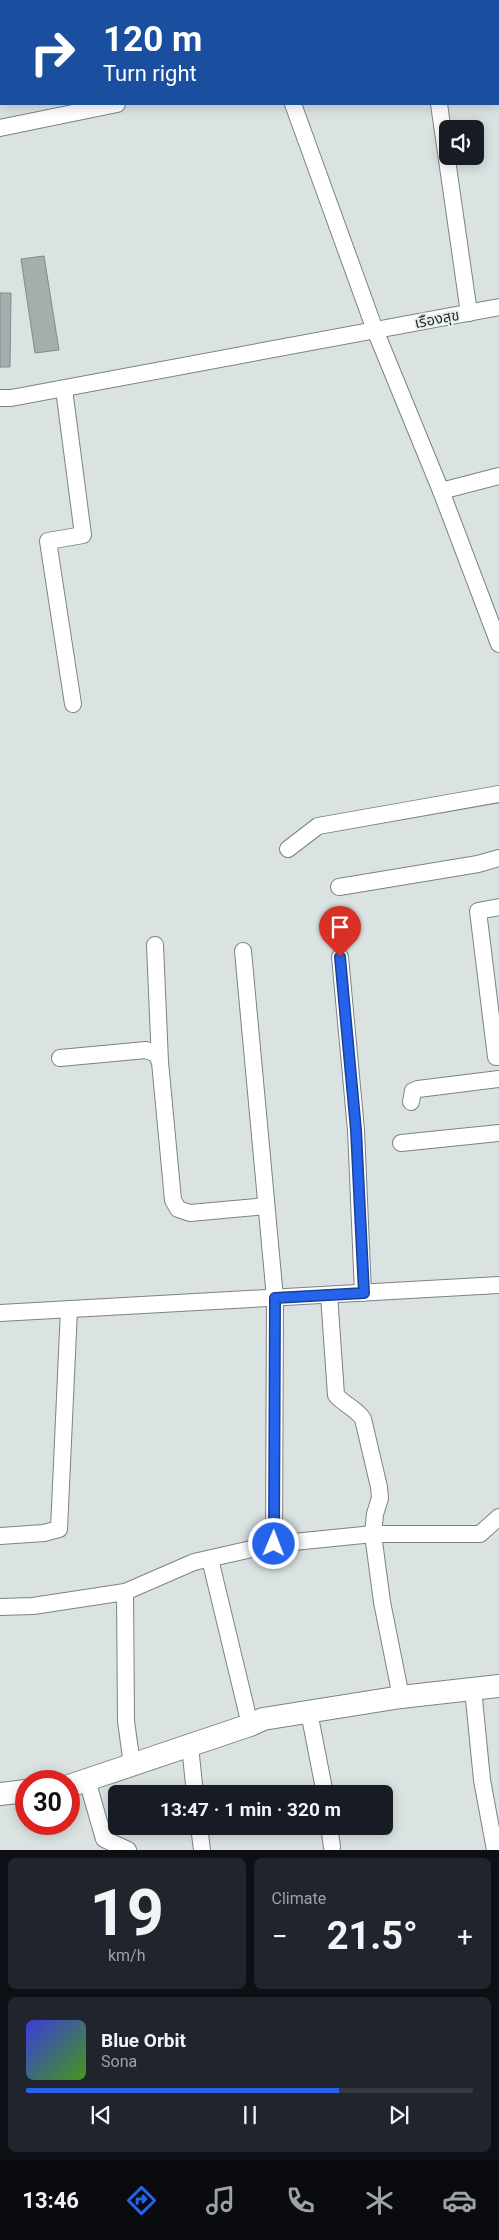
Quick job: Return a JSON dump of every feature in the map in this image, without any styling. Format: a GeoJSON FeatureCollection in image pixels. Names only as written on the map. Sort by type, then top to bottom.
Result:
{"type":"FeatureCollection","features":[{"type":"Feature","properties":{"kind":"main road"},"geometry":{"type":"LineString","coordinates":[[80,1782],[190,1746],[263,1719],[402,1697],[499,1686]]}},
{"type":"Feature","properties":{"kind":"main road"},"geometry":{"type":"LineString","coordinates":[[0,1794],[15,1793]]}},
{"type":"Feature","properties":{"kind":"street"},"geometry":{"type":"LineString","coordinates":[[0,128],[111,105]]}},
{"type":"Feature","properties":{"kind":"street"},"geometry":{"type":"LineString","coordinates":[[293,105],[375,330],[441,491],[499,644]]}},
{"type":"Feature","properties":{"kind":"street"},"geometry":{"type":"LineString","coordinates":[[439,105],[469,313]]}},
{"type":"Feature","properties":{"kind":"street","name":"เรืองสุข"},"geometry":{"type":"LineString","coordinates":[[0,398],[11,398],[64,389],[499,307]]}},
{"type":"Feature","properties":{"kind":"street"},"geometry":{"type":"LineString","coordinates":[[64,389],[83,535],[48,541],[72,704]]}},
{"type":"Feature","properties":{"kind":"street"},"geometry":{"type":"LineString","coordinates":[[441,491],[499,476]]}},
{"type":"Feature","properties":{"kind":"street"},"geometry":{"type":"LineString","coordinates":[[288,848],[318,826],[499,794]]}},
{"type":"Feature","properties":{"kind":"street"},"geometry":{"type":"LineString","coordinates":[[339,887],[478,864],[499,858]]}},
{"type":"Feature","properties":{"kind":"street"},"geometry":{"type":"LineString","coordinates":[[499,907],[478,911],[496,1057],[499,1056]]}},
{"type":"Feature","properties":{"kind":"street"},"geometry":{"type":"LineString","coordinates":[[155,945],[160,1062],[173,1200],[178,1209],[190,1213],[266,1206]]}},
{"type":"Feature","properties":{"kind":"street"},"geometry":{"type":"LineString","coordinates":[[243,951],[275,1298],[274,1544]]}},
{"type":"Feature","properties":{"kind":"street"},"geometry":{"type":"LineString","coordinates":[[340,957],[356,1130],[364,1293]]}},
{"type":"Feature","properties":{"kind":"street"},"geometry":{"type":"LineString","coordinates":[[60,1058],[146,1050],[156,1054],[160,1062]]}},
{"type":"Feature","properties":{"kind":"street"},"geometry":{"type":"LineString","coordinates":[[411,1102],[413,1091],[418,1089],[499,1079]]}},
{"type":"Feature","properties":{"kind":"street"},"geometry":{"type":"LineString","coordinates":[[401,1143],[499,1133]]}},
{"type":"Feature","properties":{"kind":"street"},"geometry":{"type":"LineString","coordinates":[[0,1313],[499,1285]]}},
{"type":"Feature","properties":{"kind":"street"},"geometry":{"type":"LineString","coordinates":[[329,1296],[336,1394],[340,1400],[359,1412],[363,1419],[379,1487],[380,1498],[375,1514],[373,1534],[382,1602],[402,1697]]}},
{"type":"Feature","properties":{"kind":"street"},"geometry":{"type":"LineString","coordinates":[[0,1536],[44,1533],[60,1529],[70,1309]]}},
{"type":"Feature","properties":{"kind":"street"},"geometry":{"type":"LineString","coordinates":[[0,1607],[33,1606],[125,1592],[194,1562],[274,1544],[373,1534],[480,1534],[499,1517]]}},
{"type":"Feature","properties":{"kind":"street"},"geometry":{"type":"LineString","coordinates":[[210,1558],[250,1725]]}},
{"type":"Feature","properties":{"kind":"street"},"geometry":{"type":"LineString","coordinates":[[125,1592],[126,1721],[132,1765]]}},
{"type":"Feature","properties":{"kind":"street"},"geometry":{"type":"LineString","coordinates":[[473,1689],[482,1780],[495,1850]]}},
{"type":"Feature","properties":{"kind":"street"},"geometry":{"type":"LineString","coordinates":[[309,1712],[323,1785]]}},
{"type":"Feature","properties":{"kind":"street"},"geometry":{"type":"LineString","coordinates":[[190,1746],[194,1785]]}},
{"type":"Feature","properties":{"kind":"street"},"geometry":{"type":"LineString","coordinates":[[80,1787],[104,1838],[128,1850]]}},
{"type":"Feature","properties":{"kind":"street"},"geometry":{"type":"LineString","coordinates":[[200,1835],[202,1850]]}},
{"type":"Feature","properties":{"kind":"street"},"geometry":{"type":"LineString","coordinates":[[330,1835],[332,1847]]}},
{"type":"Feature","properties":{"kind":"building"},"geometry":{"type":"Polygon","coordinates":[[[44,256],[59,350],[35,353],[21,259],[44,256]]]}},
{"type":"Feature","properties":{"kind":"building"},"geometry":{"type":"Polygon","coordinates":[[[0,293],[11,293],[10,367],[0,367],[0,293]]]}},
{"type":"Feature","properties":{"kind":"route"},"geometry":{"type":"LineString","coordinates":[[274,1544],[275,1298],[364,1293],[356,1130],[340,957]]}}]}
